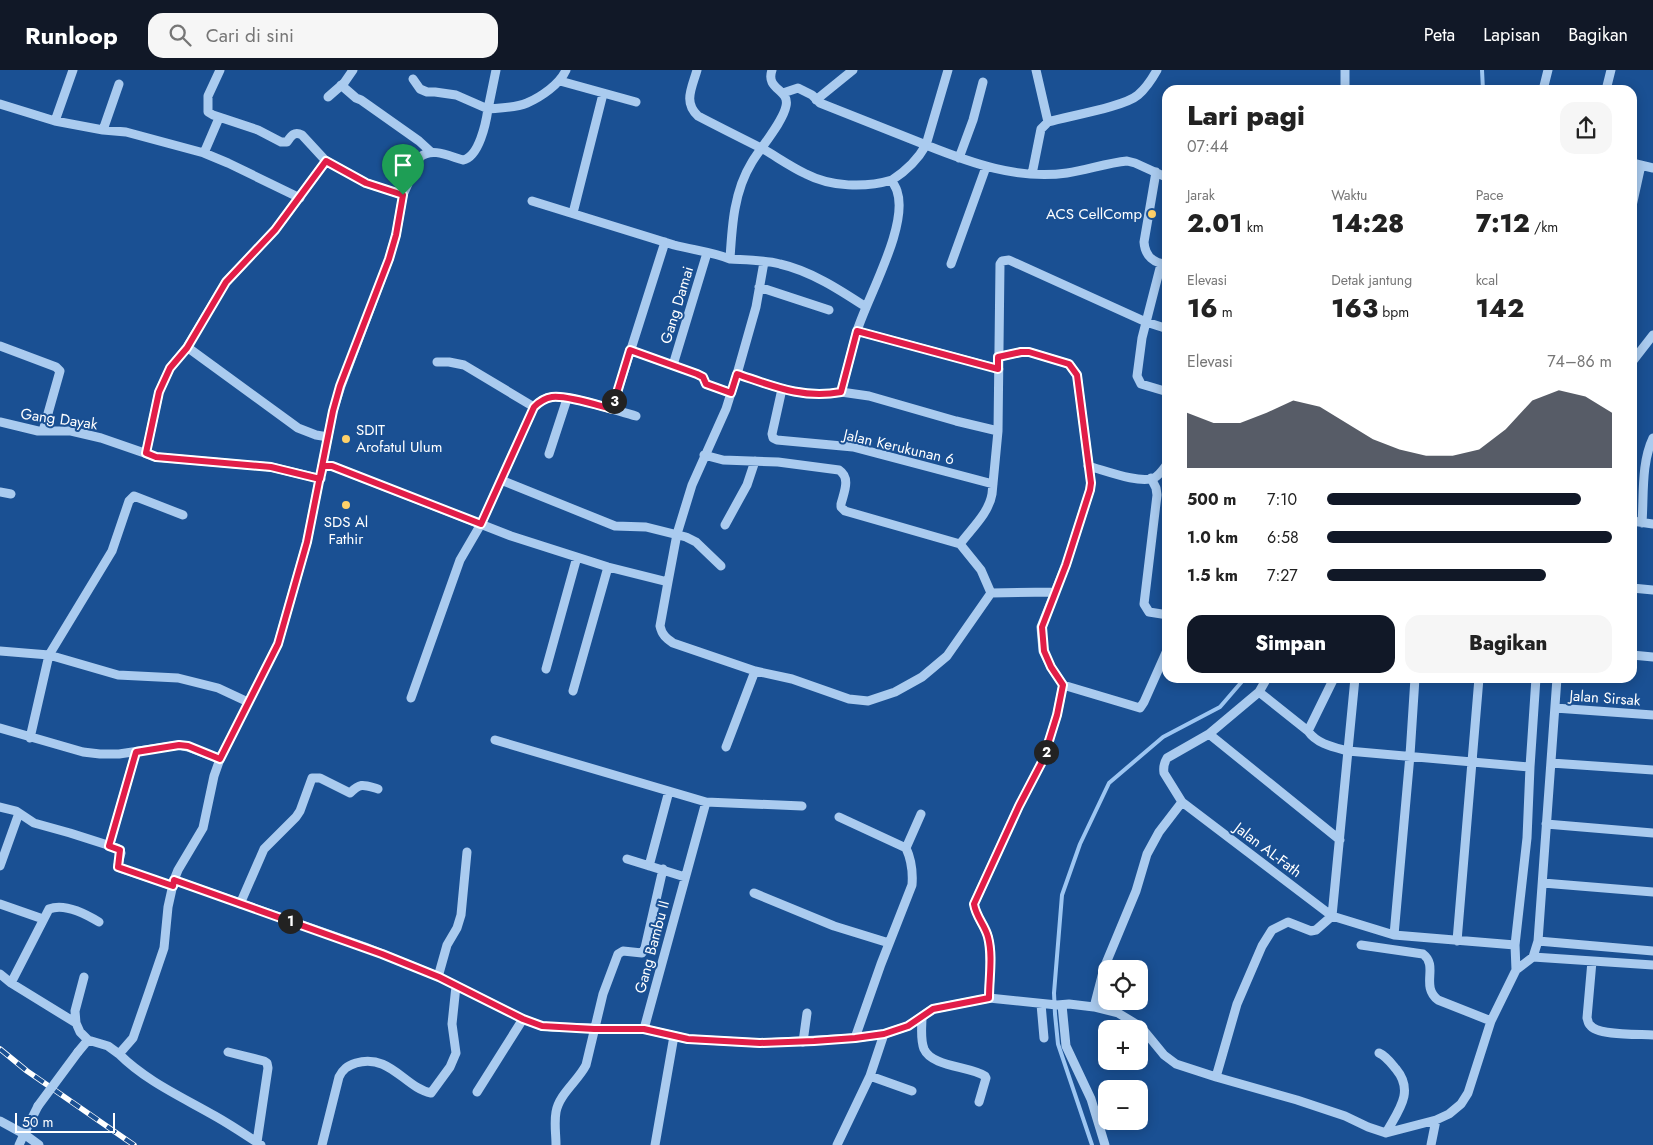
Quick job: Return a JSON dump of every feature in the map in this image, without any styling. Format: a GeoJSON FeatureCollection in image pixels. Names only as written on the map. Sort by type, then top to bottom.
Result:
{"type":"FeatureCollection","features":[{"type":"Feature","properties":{"kind":"street"},"geometry":{"type":"LineString","coordinates":[[55,121],[73,70]]}},
{"type":"Feature","properties":{"kind":"street"},"geometry":{"type":"LineString","coordinates":[[220,70],[208,96],[206,107],[208,112],[219,118],[258,130],[281,142],[287,142],[292,134],[302,134],[326,161],[366,183],[403,195]]}},
{"type":"Feature","properties":{"kind":"street"},"geometry":{"type":"LineString","coordinates":[[328,97],[341,85],[352,70]]}},
{"type":"Feature","properties":{"kind":"street"},"geometry":{"type":"LineString","coordinates":[[119,1054],[133,1038],[162,955],[168,907],[174,883],[183,860],[203,828],[214,776],[220,759],[278,644],[307,542],[340,386],[392,247],[403,195],[420,157],[425,153],[431,152],[463,160],[471,157],[478,144],[496,70]]}},
{"type":"Feature","properties":{"kind":"street"},"geometry":{"type":"LineString","coordinates":[[413,79],[420,89],[427,92],[456,95],[488,109],[528,103],[560,81],[566,70]]}},
{"type":"Feature","properties":{"kind":"street"},"geometry":{"type":"LineString","coordinates":[[697,70],[689,104],[698,116],[807,175],[823,181],[863,186],[892,180],[920,157],[926,145],[948,70]]}},
{"type":"Feature","properties":{"kind":"street"},"geometry":{"type":"LineString","coordinates":[[730,259],[736,202],[742,181],[781,118],[786,106],[786,99],[783,93],[772,84],[770,78],[772,70]]}},
{"type":"Feature","properties":{"kind":"street"},"geometry":{"type":"LineString","coordinates":[[816,100],[853,70]]}},
{"type":"Feature","properties":{"kind":"street"},"geometry":{"type":"LineString","coordinates":[[1036,70],[1048,122]]}},
{"type":"Feature","properties":{"kind":"street"},"geometry":{"type":"LineString","coordinates":[[1032,174],[1041,129],[1048,122],[1120,104],[1132,99],[1139,95],[1157,70]]}},
{"type":"Feature","properties":{"kind":"street"},"geometry":{"type":"LineString","coordinates":[[1345,70],[1345,85]]}},
{"type":"Feature","properties":{"kind":"street"},"geometry":{"type":"LineString","coordinates":[[1544,85],[1548,70]]}},
{"type":"Feature","properties":{"kind":"street"},"geometry":{"type":"LineString","coordinates":[[1607,85],[1610,70]]}},
{"type":"Feature","properties":{"kind":"street"},"geometry":{"type":"LineString","coordinates":[[560,81],[636,102]]}},
{"type":"Feature","properties":{"kind":"street"},"geometry":{"type":"LineString","coordinates":[[959,158],[973,120],[983,82]]}},
{"type":"Feature","properties":{"kind":"street"},"geometry":{"type":"LineString","coordinates":[[103,130],[119,84]]}},
{"type":"Feature","properties":{"kind":"street"},"geometry":{"type":"LineString","coordinates":[[341,85],[356,98],[419,141],[431,152]]}},
{"type":"Feature","properties":{"kind":"street"},"geometry":{"type":"LineString","coordinates":[[783,93],[798,88],[812,95],[820,103],[959,158],[1002,171],[1032,174],[1067,173],[1127,161],[1162,175]]}},
{"type":"Feature","properties":{"kind":"street"},"geometry":{"type":"LineString","coordinates":[[573,213],[603,94]]}},
{"type":"Feature","properties":{"kind":"street"},"geometry":{"type":"LineString","coordinates":[[0,104],[55,121],[136,134],[204,153],[300,198]]}},
{"type":"Feature","properties":{"kind":"street"},"geometry":{"type":"LineString","coordinates":[[204,153],[219,118]]}},
{"type":"Feature","properties":{"kind":"street"},"geometry":{"type":"LineString","coordinates":[[146,453],[159,392],[170,368],[187,348],[226,282],[275,230],[326,161]]}},
{"type":"Feature","properties":{"kind":"street"},"geometry":{"type":"LineString","coordinates":[[1637,164],[1653,168]]}},
{"type":"Feature","properties":{"kind":"street"},"geometry":{"type":"LineString","coordinates":[[951,264],[986,167]]}},
{"type":"Feature","properties":{"kind":"street"},"geometry":{"type":"LineString","coordinates":[[1156,172],[1144,249],[1148,256],[1162,263]]}},
{"type":"Feature","properties":{"kind":"street"},"geometry":{"type":"LineString","coordinates":[[841,392],[857,331],[894,241],[899,201],[892,180]]}},
{"type":"Feature","properties":{"kind":"street"},"geometry":{"type":"LineString","coordinates":[[532,201],[665,242],[718,254],[730,259],[780,264],[797,269],[844,292],[866,307]]}},
{"type":"Feature","properties":{"kind":"street"},"geometry":{"type":"LineString","coordinates":[[612,409],[665,242]]}},
{"type":"Feature","properties":{"kind":"street","name":"Gang Damai"},"geometry":{"type":"LineString","coordinates":[[673,365],[707,253]]}},
{"type":"Feature","properties":{"kind":"street"},"geometry":{"type":"LineString","coordinates":[[960,544],[990,502],[993,484],[998,431],[1000,264],[1006,259],[1146,322],[1162,327]]}},
{"type":"Feature","properties":{"kind":"street"},"geometry":{"type":"LineString","coordinates":[[764,262],[756,306],[726,409],[692,485],[677,534],[660,626],[665,638],[680,646],[755,670],[792,679],[848,698],[868,701],[895,692],[922,677],[947,656],[991,593]]}},
{"type":"Feature","properties":{"kind":"street"},"geometry":{"type":"LineString","coordinates":[[1162,270],[1146,322],[1137,376],[1142,384],[1162,390]]}},
{"type":"Feature","properties":{"kind":"street"},"geometry":{"type":"LineString","coordinates":[[759,287],[829,310]]}},
{"type":"Feature","properties":{"kind":"street"},"geometry":{"type":"LineString","coordinates":[[857,331],[998,369]]}},
{"type":"Feature","properties":{"kind":"street"},"geometry":{"type":"LineString","coordinates":[[1637,356],[1653,335]]}},
{"type":"Feature","properties":{"kind":"street"},"geometry":{"type":"LineString","coordinates":[[0,346],[56,367],[60,372],[43,431]]}},
{"type":"Feature","properties":{"kind":"street"},"geometry":{"type":"LineString","coordinates":[[187,348],[298,428],[316,435],[328,437]]}},
{"type":"Feature","properties":{"kind":"street"},"geometry":{"type":"LineString","coordinates":[[630,350],[697,374],[703,377],[706,384],[731,393]]}},
{"type":"Feature","properties":{"kind":"street"},"geometry":{"type":"LineString","coordinates":[[998,357],[1029,352],[1069,364],[1077,375],[1091,483],[1066,565],[1042,627],[1044,651],[1051,667],[1063,685],[1140,708],[1162,662]]}},
{"type":"Feature","properties":{"kind":"street"},"geometry":{"type":"LineString","coordinates":[[438,362],[464,365],[534,407]]}},
{"type":"Feature","properties":{"kind":"street"},"geometry":{"type":"LineString","coordinates":[[737,374],[807,395],[841,392],[869,396],[998,431]]}},
{"type":"Feature","properties":{"kind":"street","name":"Jalan Kerukunan 6"},"geometry":{"type":"LineString","coordinates":[[782,389],[772,434],[773,438],[777,440],[853,447],[993,484]]}},
{"type":"Feature","properties":{"kind":"street"},"geometry":{"type":"LineString","coordinates":[[411,698],[460,560],[481,524],[534,407],[542,400],[552,397],[612,409],[636,416]]}},
{"type":"Feature","properties":{"kind":"street"},"geometry":{"type":"LineString","coordinates":[[549,454],[567,399]]}},
{"type":"Feature","properties":{"kind":"street","name":"Gang Dayak"},"geometry":{"type":"LineString","coordinates":[[0,422],[43,431],[71,431],[101,438],[156,457],[271,467],[320,479]]}},
{"type":"Feature","properties":{"kind":"street"},"geometry":{"type":"LineString","coordinates":[[1653,438],[1649,446],[1650,463],[1637,522],[1653,524]]}},
{"type":"Feature","properties":{"kind":"street"},"geometry":{"type":"LineString","coordinates":[[704,455],[723,460],[755,461],[839,470],[846,477],[841,504],[845,511],[960,544],[981,570],[991,593]]}},
{"type":"Feature","properties":{"kind":"street"},"geometry":{"type":"LineString","coordinates":[[725,525],[747,485],[755,461]]}},
{"type":"Feature","properties":{"kind":"street"},"geometry":{"type":"LineString","coordinates":[[323,466],[332,466],[545,548],[608,567],[668,582]]}},
{"type":"Feature","properties":{"kind":"street"},"geometry":{"type":"LineString","coordinates":[[1088,466],[1135,478],[1151,478],[1162,471]]}},
{"type":"Feature","properties":{"kind":"street"},"geometry":{"type":"LineString","coordinates":[[1151,478],[1157,495],[1144,604],[1149,612],[1162,614]]}},
{"type":"Feature","properties":{"kind":"street"},"geometry":{"type":"LineString","coordinates":[[501,480],[615,526],[646,527],[677,534],[696,542],[721,566]]}},
{"type":"Feature","properties":{"kind":"street"},"geometry":{"type":"LineString","coordinates":[[0,492],[11,494]]}},
{"type":"Feature","properties":{"kind":"street"},"geometry":{"type":"LineString","coordinates":[[30,738],[49,655],[112,551],[129,501],[134,496],[183,515]]}},
{"type":"Feature","properties":{"kind":"street"},"geometry":{"type":"LineString","coordinates":[[546,668],[577,557]]}},
{"type":"Feature","properties":{"kind":"street"},"geometry":{"type":"LineString","coordinates":[[573,692],[608,567]]}},
{"type":"Feature","properties":{"kind":"street"},"geometry":{"type":"LineString","coordinates":[[1637,588],[1653,590]]}},
{"type":"Feature","properties":{"kind":"street"},"geometry":{"type":"LineString","coordinates":[[991,593],[1054,592]]}},
{"type":"Feature","properties":{"kind":"street"},"geometry":{"type":"LineString","coordinates":[[0,651],[49,655],[118,675],[163,676],[210,685],[248,702]]}},
{"type":"Feature","properties":{"kind":"street"},"geometry":{"type":"LineString","coordinates":[[1637,655],[1653,657]]}},
{"type":"Feature","properties":{"kind":"street"},"geometry":{"type":"LineString","coordinates":[[726,747],[755,670]]}},
{"type":"Feature","properties":{"kind":"street","name":"Jalan AL-Fath"},"geometry":{"type":"LineString","coordinates":[[1264,683],[1259,692],[1209,734],[1168,758],[1164,763],[1164,773],[1182,802],[1332,916],[1394,936],[1515,945]]}},
{"type":"Feature","properties":{"kind":"street"},"geometry":{"type":"LineString","coordinates":[[1308,731],[1332,683]]}},
{"type":"Feature","properties":{"kind":"street"},"geometry":{"type":"LineString","coordinates":[[1216,1077],[1237,1004],[1262,946],[1272,930],[1288,922],[1311,931],[1316,930],[1332,916],[1355,683]]}},
{"type":"Feature","properties":{"kind":"street"},"geometry":{"type":"LineString","coordinates":[[1394,936],[1415,683]]}},
{"type":"Feature","properties":{"kind":"street"},"geometry":{"type":"LineString","coordinates":[[1457,941],[1479,683]]}},
{"type":"Feature","properties":{"kind":"street"},"geometry":{"type":"LineString","coordinates":[[1516,970],[1515,945],[1527,838],[1536,683]]}},
{"type":"Feature","properties":{"kind":"street"},"geometry":{"type":"LineString","coordinates":[[0,807],[19,813],[34,823],[120,850],[118,865],[120,868],[240,904],[365,947],[438,977],[523,1019],[542,1026],[644,1029],[688,1039],[760,1043],[803,1042],[884,1034],[908,1026],[933,1009],[989,998],[1053,1005],[1069,1004],[1094,1007],[1118,1013],[1141,1027],[1164,1055],[1176,1064],[1297,1100],[1345,1116],[1368,1128],[1386,1133],[1436,1120],[1449,1114],[1461,1104],[1468,1093],[1491,1021],[1516,970],[1533,957],[1538,940],[1543,883],[1557,683]]}},
{"type":"Feature","properties":{"kind":"street"},"geometry":{"type":"LineString","coordinates":[[989,998],[990,953],[988,937],[975,913],[974,904],[1019,806],[1043,760],[1057,715],[1063,685]]}},
{"type":"Feature","properties":{"kind":"street"},"geometry":{"type":"LineString","coordinates":[[1259,692],[1308,731],[1313,739],[1348,751],[1530,766]]}},
{"type":"Feature","properties":{"kind":"street","name":"Jalan Sirsak"},"geometry":{"type":"LineString","coordinates":[[1555,708],[1653,716]]}},
{"type":"Feature","properties":{"kind":"street"},"geometry":{"type":"LineString","coordinates":[[0,728],[83,752],[119,754],[179,745],[188,746],[220,759]]}},
{"type":"Feature","properties":{"kind":"street"},"geometry":{"type":"LineString","coordinates":[[1209,734],[1340,840]]}},
{"type":"Feature","properties":{"kind":"street"},"geometry":{"type":"LineString","coordinates":[[494,740],[706,802],[802,806]]}},
{"type":"Feature","properties":{"kind":"street"},"geometry":{"type":"LineString","coordinates":[[109,846],[136,752]]}},
{"type":"Feature","properties":{"kind":"street"},"geometry":{"type":"LineString","coordinates":[[1551,763],[1653,770]]}},
{"type":"Feature","properties":{"kind":"street"},"geometry":{"type":"LineString","coordinates":[[240,904],[264,849],[296,817],[312,778],[320,778],[350,793],[358,785],[378,789]]}},
{"type":"Feature","properties":{"kind":"street"},"geometry":{"type":"LineString","coordinates":[[649,866],[669,791]]}},
{"type":"Feature","properties":{"kind":"street","name":"Gang Bambu II"},"geometry":{"type":"LineString","coordinates":[[644,1029],[706,802]]}},
{"type":"Feature","properties":{"kind":"street"},"geometry":{"type":"LineString","coordinates":[[1094,1007],[1104,968],[1136,890],[1147,854],[1159,832],[1182,802]]}},
{"type":"Feature","properties":{"kind":"street"},"geometry":{"type":"LineString","coordinates":[[0,866],[19,813]]}},
{"type":"Feature","properties":{"kind":"street"},"geometry":{"type":"LineString","coordinates":[[906,848],[921,814]]}},
{"type":"Feature","properties":{"kind":"street"},"geometry":{"type":"LineString","coordinates":[[839,816],[906,848],[912,863],[912,886],[855,1038]]}},
{"type":"Feature","properties":{"kind":"street"},"geometry":{"type":"LineString","coordinates":[[1546,824],[1653,833]]}},
{"type":"Feature","properties":{"kind":"street"},"geometry":{"type":"LineString","coordinates":[[1527,838],[1545,837]]}},
{"type":"Feature","properties":{"kind":"street"},"geometry":{"type":"LineString","coordinates":[[438,977],[447,945],[457,928],[461,914],[467,852]]}},
{"type":"Feature","properties":{"kind":"street"},"geometry":{"type":"LineString","coordinates":[[627,860],[686,874]]}},
{"type":"Feature","properties":{"kind":"street"},"geometry":{"type":"LineString","coordinates":[[556,1145],[556,1111],[560,1101],[582,1074],[586,1065],[603,994],[618,954],[623,951],[642,953],[645,948],[663,869]]}},
{"type":"Feature","properties":{"kind":"street"},"geometry":{"type":"LineString","coordinates":[[1543,883],[1653,892]]}},
{"type":"Feature","properties":{"kind":"street"},"geometry":{"type":"LineString","coordinates":[[754,893],[834,926],[890,943]]}},
{"type":"Feature","properties":{"kind":"street"},"geometry":{"type":"LineString","coordinates":[[0,904],[43,919]]}},
{"type":"Feature","properties":{"kind":"street"},"geometry":{"type":"LineString","coordinates":[[11,983],[49,909],[53,907],[74,910],[99,922]]}},
{"type":"Feature","properties":{"kind":"street"},"geometry":{"type":"LineString","coordinates":[[1538,940],[1653,950]]}},
{"type":"Feature","properties":{"kind":"street"},"geometry":{"type":"LineString","coordinates":[[1361,945],[1423,954],[1428,958],[1430,965],[1429,989],[1432,996],[1491,1021]]}},
{"type":"Feature","properties":{"kind":"street"},"geometry":{"type":"LineString","coordinates":[[1533,957],[1653,965]]}},
{"type":"Feature","properties":{"kind":"street"},"geometry":{"type":"LineString","coordinates":[[1592,962],[1587,1018],[1589,1025],[1595,1030],[1606,1032],[1653,1035]]}},
{"type":"Feature","properties":{"kind":"street"},"geometry":{"type":"LineString","coordinates":[[0,974],[11,983],[76,1023]]}},
{"type":"Feature","properties":{"kind":"street"},"geometry":{"type":"LineString","coordinates":[[84,977],[75,1010],[76,1023],[80,1032],[88,1040],[108,1046],[131,1066],[259,1144],[267,1063],[228,1052]]}},
{"type":"Feature","properties":{"kind":"street"},"geometry":{"type":"LineString","coordinates":[[322,1145],[339,1077],[343,1069],[360,1062],[379,1063],[399,1073],[426,1092],[431,1093],[435,1089],[450,1067],[456,1053],[452,1024],[456,986]]}},
{"type":"Feature","properties":{"kind":"street"},"geometry":{"type":"LineString","coordinates":[[1044,1038],[1053,1005]]}},
{"type":"Feature","properties":{"kind":"street"},"geometry":{"type":"LineString","coordinates":[[1053,1005],[1066,1046],[1091,1099],[1105,1145]]}},
{"type":"Feature","properties":{"kind":"street"},"geometry":{"type":"LineString","coordinates":[[803,1042],[807,1013]]}},
{"type":"Feature","properties":{"kind":"street"},"geometry":{"type":"LineString","coordinates":[[922,1016],[924,1051],[935,1060],[985,1076],[979,1102]]}},
{"type":"Feature","properties":{"kind":"street"},"geometry":{"type":"LineString","coordinates":[[477,1092],[523,1019]]}},
{"type":"Feature","properties":{"kind":"street"},"geometry":{"type":"LineString","coordinates":[[836,1145],[870,1076],[884,1034]]}},
{"type":"Feature","properties":{"kind":"street"},"geometry":{"type":"LineString","coordinates":[[655,1145],[674,1036]]}},
{"type":"Feature","properties":{"kind":"street"},"geometry":{"type":"LineString","coordinates":[[19,1145],[38,1106],[88,1040]]}},
{"type":"Feature","properties":{"kind":"street"},"geometry":{"type":"LineString","coordinates":[[1379,1053],[1393,1065],[1404,1082],[1405,1093],[1403,1103],[1386,1133]]}},
{"type":"Feature","properties":{"kind":"street"},"geometry":{"type":"LineString","coordinates":[[870,1076],[912,1091]]}},
{"type":"Feature","properties":{"kind":"street"},"geometry":{"type":"LineString","coordinates":[[1431,1145],[1436,1120]]}},
{"type":"Feature","properties":{"kind":"street"},"geometry":{"type":"LineString","coordinates":[[0,1122],[24,1134],[39,1145]]}},
{"type":"Feature","properties":{"kind":"waterway"},"geometry":{"type":"LineString","coordinates":[[1482,70],[1483,85]]}},
{"type":"Feature","properties":{"kind":"waterway"},"geometry":{"type":"LineString","coordinates":[[1092,1145],[1058,1044],[1054,993],[1062,895],[1080,844],[1109,783],[1163,737],[1220,707],[1241,683]]}},
{"type":"Feature","properties":{"kind":"railway"},"geometry":{"type":"LineString","coordinates":[[0,1049],[27,1071],[134,1145]]}},
{"type":"Feature","properties":{"kind":"place","name":"ACS CellComp"},"geometry":{"type":"Point","coordinates":[1152,214]}},
{"type":"Feature","properties":{"kind":"place","name":"SDIT Arofatul Ulum"},"geometry":{"type":"Point","coordinates":[346,439]}},
{"type":"Feature","properties":{"kind":"place","name":"SDS Al Fathir"},"geometry":{"type":"Point","coordinates":[346,505]}},
{"type":"Feature","properties":{"kind":"route"},"geometry":{"type":"LineString","coordinates":[[403,195],[366,183],[326,161],[292,210],[226,282],[187,348],[170,368],[159,392],[146,453],[156,457],[235,462],[271,467],[320,479],[323,466],[332,466],[481,524],[534,407],[542,400],[552,397],[588,402],[612,409],[630,350],[697,374],[703,377],[706,384],[731,393],[737,374],[807,395],[841,392],[857,331],[998,369],[998,357],[1029,352],[1069,364],[1074,369],[1077,375],[1083,411],[1091,483],[1066,565],[1042,627],[1044,651],[1051,667],[1063,685],[1062,698],[1043,760],[1019,806],[974,904],[975,913],[988,937],[990,953],[989,998],[933,1009],[908,1026],[884,1034],[814,1041],[760,1043],[688,1039],[644,1029],[542,1026],[523,1019],[439,977],[365,947],[174,880],[173,886],[118,867],[120,850],[109,846],[136,752],[179,745],[188,746],[220,759],[278,644],[307,542],[323,466],[333,411],[340,386],[389,259],[396,235],[403,195]]}}]}
